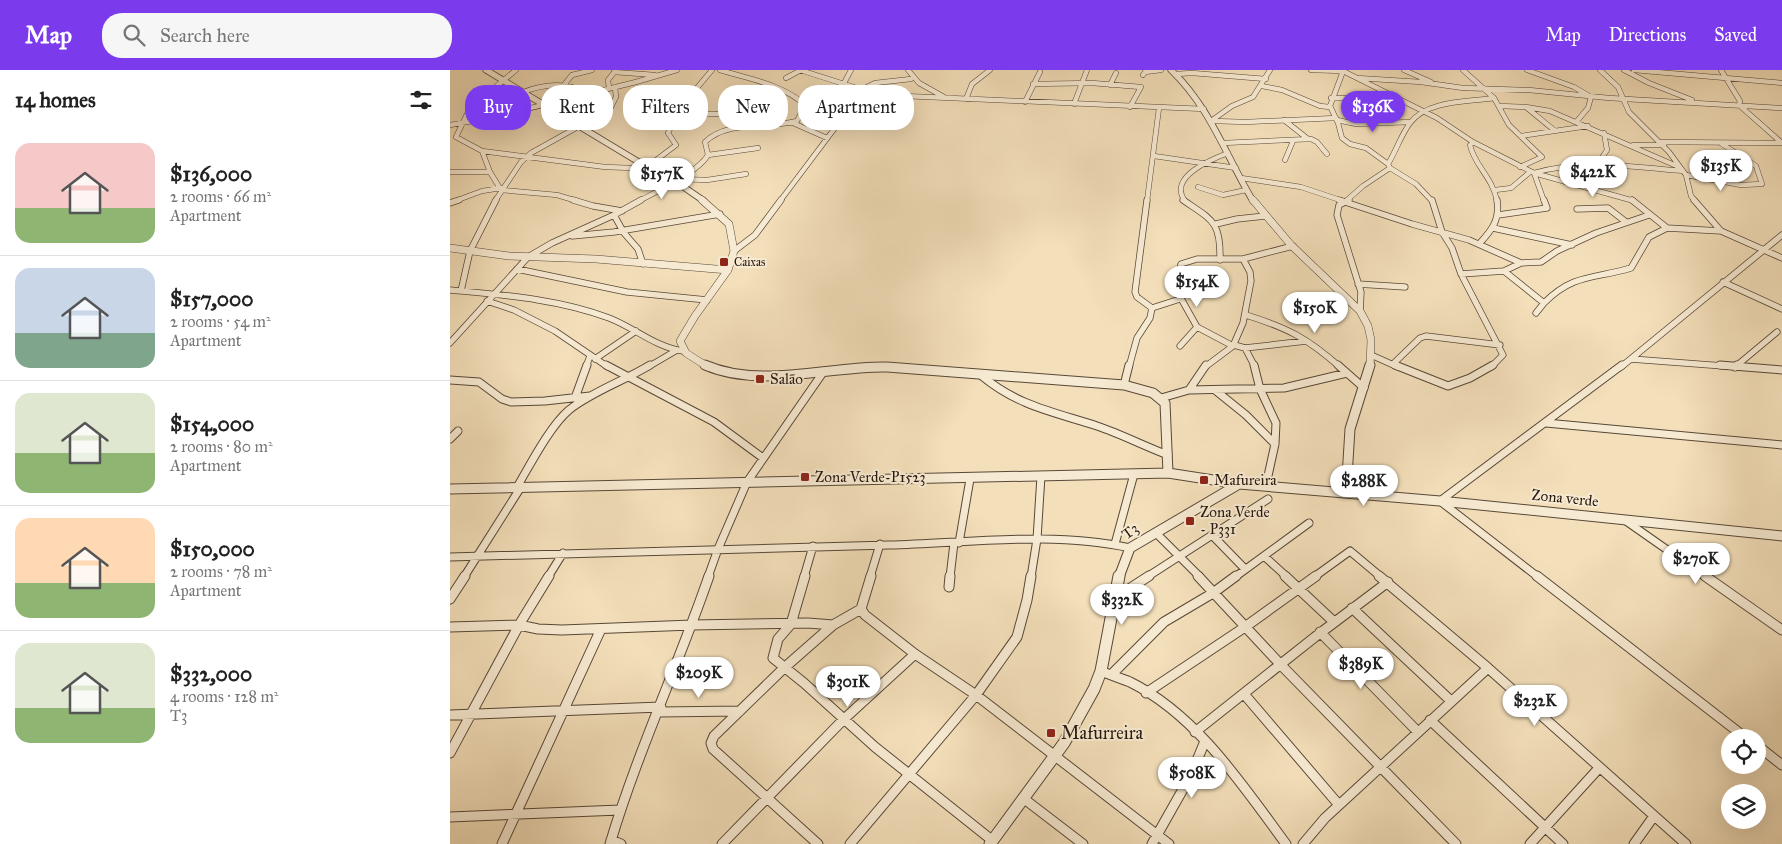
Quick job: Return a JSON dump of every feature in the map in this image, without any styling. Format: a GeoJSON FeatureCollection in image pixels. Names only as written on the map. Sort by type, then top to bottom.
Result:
{"type":"FeatureCollection","features":[{"type":"Feature","properties":{"kind":"street"},"geometry":{"type":"LineString","coordinates":[[486,70],[509,85]]}},
{"type":"Feature","properties":{"kind":"street"},"geometry":{"type":"LineString","coordinates":[[450,140],[456,137],[470,108],[505,82],[516,70]]}},
{"type":"Feature","properties":{"kind":"street"},"geometry":{"type":"LineString","coordinates":[[545,85],[564,85],[572,75],[592,70]]}},
{"type":"Feature","properties":{"kind":"street"},"geometry":{"type":"LineString","coordinates":[[613,88],[661,76],[677,70]]}},
{"type":"Feature","properties":{"kind":"street"},"geometry":{"type":"LineString","coordinates":[[699,85],[712,70]]}},
{"type":"Feature","properties":{"kind":"street"},"geometry":{"type":"LineString","coordinates":[[720,70],[764,85]]}},
{"type":"Feature","properties":{"kind":"street"},"geometry":{"type":"LineString","coordinates":[[786,78],[801,70],[843,85],[852,70]]}},
{"type":"Feature","properties":{"kind":"street"},"geometry":{"type":"LineString","coordinates":[[908,70],[911,78],[918,84],[947,98]]}},
{"type":"Feature","properties":{"kind":"street"},"geometry":{"type":"LineString","coordinates":[[966,99],[972,84],[990,70]]}},
{"type":"Feature","properties":{"kind":"street"},"geometry":{"type":"LineString","coordinates":[[1074,104],[1087,70]]}},
{"type":"Feature","properties":{"kind":"street"},"geometry":{"type":"LineString","coordinates":[[1143,75],[1145,72],[1161,70]]}},
{"type":"Feature","properties":{"kind":"street"},"geometry":{"type":"LineString","coordinates":[[1212,121],[1232,106],[1253,97],[1262,86],[1270,70]]}},
{"type":"Feature","properties":{"kind":"street"},"geometry":{"type":"LineString","coordinates":[[1311,70],[1341,71],[1357,78],[1424,112],[1473,142],[1532,173],[1633,200],[1667,228]]}},
{"type":"Feature","properties":{"kind":"street"},"geometry":{"type":"LineString","coordinates":[[1404,70],[1424,77],[1432,83]]}},
{"type":"Feature","properties":{"kind":"street"},"geometry":{"type":"LineString","coordinates":[[1463,70],[1494,98],[1509,125],[1535,148],[1542,158],[1520,167]]}},
{"type":"Feature","properties":{"kind":"street"},"geometry":{"type":"LineString","coordinates":[[1527,70],[1574,87],[1591,97]]}},
{"type":"Feature","properties":{"kind":"street"},"geometry":{"type":"LineString","coordinates":[[1600,70],[1618,87],[1629,112],[1663,144],[1683,171],[1691,196],[1721,231]]}},
{"type":"Feature","properties":{"kind":"street"},"geometry":{"type":"LineString","coordinates":[[1624,70],[1649,83],[1697,102]]}},
{"type":"Feature","properties":{"kind":"street"},"geometry":{"type":"LineString","coordinates":[[1634,70],[1782,83]]}},
{"type":"Feature","properties":{"kind":"street"},"geometry":{"type":"LineString","coordinates":[[1721,70],[1738,96],[1739,105],[1782,143]]}},
{"type":"Feature","properties":{"kind":"street"},"geometry":{"type":"LineString","coordinates":[[609,85],[608,80],[615,71],[661,76]]}},
{"type":"Feature","properties":{"kind":"street"},"geometry":{"type":"LineString","coordinates":[[1172,71],[1266,79]]}},
{"type":"Feature","properties":{"kind":"street"},"geometry":{"type":"LineString","coordinates":[[450,489],[970,479],[1168,473],[1239,484],[1346,493],[1352,422],[1369,372],[1372,355],[1372,333],[1360,311],[1265,216],[1246,190],[1212,121],[1172,71]]}},
{"type":"Feature","properties":{"kind":"street"},"geometry":{"type":"LineString","coordinates":[[1341,71],[1342,74],[1338,77],[1337,86],[1331,98],[1330,108],[1336,119],[1340,134],[1345,141],[1366,148],[1412,181],[1428,196],[1436,208],[1442,232],[1452,248],[1460,274],[1489,330],[1500,345],[1503,355],[1501,359],[1480,372],[1448,386],[1426,379],[1372,355]]}},
{"type":"Feature","properties":{"kind":"street"},"geometry":{"type":"LineString","coordinates":[[1025,102],[1040,72]]}},
{"type":"Feature","properties":{"kind":"street"},"geometry":{"type":"LineString","coordinates":[[1110,85],[1116,73]]}},
{"type":"Feature","properties":{"kind":"street"},"geometry":{"type":"LineString","coordinates":[[869,85],[911,78]]}},
{"type":"Feature","properties":{"kind":"street"},"geometry":{"type":"LineString","coordinates":[[1357,78],[1432,83],[1463,88],[1782,108]]}},
{"type":"Feature","properties":{"kind":"street"},"geometry":{"type":"LineString","coordinates":[[1033,84],[1083,83],[1141,88],[1130,107]]}},
{"type":"Feature","properties":{"kind":"street"},"geometry":{"type":"LineString","coordinates":[[1262,86],[1282,90],[1320,106],[1330,108]]}},
{"type":"Feature","properties":{"kind":"street"},"geometry":{"type":"LineString","coordinates":[[613,103],[616,97],[616,87]]}},
{"type":"Feature","properties":{"kind":"street"},"geometry":{"type":"LineString","coordinates":[[914,96],[1204,109]]}},
{"type":"Feature","properties":{"kind":"street"},"geometry":{"type":"LineString","coordinates":[[1577,121],[1586,111],[1591,97]]}},
{"type":"Feature","properties":{"kind":"street"},"geometry":{"type":"LineString","coordinates":[[1331,98],[1400,99]]}},
{"type":"Feature","properties":{"kind":"street"},"geometry":{"type":"LineString","coordinates":[[1360,311],[1361,292],[1337,215],[1339,205],[1389,166],[1411,122],[1424,112],[1436,107],[1494,98]]}},
{"type":"Feature","properties":{"kind":"street"},"geometry":{"type":"LineString","coordinates":[[531,99],[540,104]]}},
{"type":"Feature","properties":{"kind":"street"},"geometry":{"type":"LineString","coordinates":[[450,125],[513,113],[540,104]]}},
{"type":"Feature","properties":{"kind":"street"},"geometry":{"type":"LineString","coordinates":[[1499,106],[1544,109],[1631,144],[1683,171]]}},
{"type":"Feature","properties":{"kind":"street"},"geometry":{"type":"LineString","coordinates":[[1526,107],[1554,130]]}},
{"type":"Feature","properties":{"kind":"street"},"geometry":{"type":"LineString","coordinates":[[1152,308],[1137,297],[1135,292],[1159,108]]}},
{"type":"Feature","properties":{"kind":"street"},"geometry":{"type":"LineString","coordinates":[[452,339],[528,257],[566,236],[622,211],[677,180],[705,160],[708,155],[705,142],[710,136],[726,131],[793,123],[798,119]]}},
{"type":"Feature","properties":{"kind":"street"},"geometry":{"type":"LineString","coordinates":[[1212,121],[1246,122],[1336,119],[1356,124],[1411,122]]}},
{"type":"Feature","properties":{"kind":"street"},"geometry":{"type":"LineString","coordinates":[[1284,120],[1308,139],[1317,142],[1327,154]]}},
{"type":"Feature","properties":{"kind":"street"},"geometry":{"type":"LineString","coordinates":[[793,123],[827,138]]}},
{"type":"Feature","properties":{"kind":"street"},"geometry":{"type":"LineString","coordinates":[[1521,136],[1588,126]]}},
{"type":"Feature","properties":{"kind":"street"},"geometry":{"type":"LineString","coordinates":[[461,291],[470,251],[501,189],[526,156],[574,130]]}},
{"type":"Feature","properties":{"kind":"street"},"geometry":{"type":"LineString","coordinates":[[588,130],[646,166],[677,180],[720,214],[732,230],[734,251],[728,270],[680,341],[680,350]]}},
{"type":"Feature","properties":{"kind":"street"},"geometry":{"type":"LineString","coordinates":[[456,137],[482,151],[605,167],[632,168],[646,166],[676,145],[668,133],[669,130]]}},
{"type":"Feature","properties":{"kind":"street"},"geometry":{"type":"LineString","coordinates":[[734,251],[755,235],[833,130]]}},
{"type":"Feature","properties":{"kind":"street"},"geometry":{"type":"LineString","coordinates":[[1603,156],[1607,150],[1604,133]]}},
{"type":"Feature","properties":{"kind":"street"},"geometry":{"type":"LineString","coordinates":[[1223,144],[1308,139]]}},
{"type":"Feature","properties":{"kind":"street"},"geometry":{"type":"LineString","coordinates":[[1285,160],[1293,141]]}},
{"type":"Feature","properties":{"kind":"street"},"geometry":{"type":"LineString","coordinates":[[1473,142],[1470,146],[1472,153],[1495,190],[1498,215],[1493,228],[1479,244]]}},
{"type":"Feature","properties":{"kind":"street"},"geometry":{"type":"LineString","coordinates":[[1631,144],[1782,143]]}},
{"type":"Feature","properties":{"kind":"street"},"geometry":{"type":"LineString","coordinates":[[1495,190],[1511,188],[1532,173],[1550,168],[1573,166],[1683,171],[1741,185],[1762,184],[1756,166],[1722,144]]}},
{"type":"Feature","properties":{"kind":"street"},"geometry":{"type":"LineString","coordinates":[[708,155],[758,148]]}},
{"type":"Feature","properties":{"kind":"street"},"geometry":{"type":"LineString","coordinates":[[482,151],[490,172],[501,189]]}},
{"type":"Feature","properties":{"kind":"street"},"geometry":{"type":"LineString","coordinates":[[1220,260],[1216,224],[1211,218],[1182,198],[1181,187],[1184,179],[1205,164],[1228,153]]}},
{"type":"Feature","properties":{"kind":"street"},"geometry":{"type":"LineString","coordinates":[[1154,156],[1236,168]]}},
{"type":"Feature","properties":{"kind":"street"},"geometry":{"type":"LineString","coordinates":[[450,172],[490,172]]}},
{"type":"Feature","properties":{"kind":"street"},"geometry":{"type":"LineString","coordinates":[[1498,215],[1547,208],[1532,173]]}},
{"type":"Feature","properties":{"kind":"street"},"geometry":{"type":"LineString","coordinates":[[677,180],[707,180],[746,174]]}},
{"type":"Feature","properties":{"kind":"street"},"geometry":{"type":"LineString","coordinates":[[1240,178],[1301,187],[1453,234],[1521,263]]}},
{"type":"Feature","properties":{"kind":"street"},"geometry":{"type":"LineString","coordinates":[[1198,187],[1223,195],[1246,190]]}},
{"type":"Feature","properties":{"kind":"street"},"geometry":{"type":"LineString","coordinates":[[450,203],[482,191],[501,189],[557,195],[593,206],[622,211]]}},
{"type":"Feature","properties":{"kind":"street"},"geometry":{"type":"LineString","coordinates":[[1577,209],[1608,208],[1626,222]]}},
{"type":"Feature","properties":{"kind":"street"},"geometry":{"type":"LineString","coordinates":[[566,236],[623,230],[720,214]]}},
{"type":"Feature","properties":{"kind":"street"},"geometry":{"type":"LineString","coordinates":[[614,215],[641,253],[643,264]]}},
{"type":"Feature","properties":{"kind":"street"},"geometry":{"type":"LineString","coordinates":[[1460,274],[1504,272],[1521,263],[1545,261],[1557,251],[1626,222],[1649,215]]}},
{"type":"Feature","properties":{"kind":"street"},"geometry":{"type":"LineString","coordinates":[[1216,224],[1237,219],[1265,216]]}},
{"type":"Feature","properties":{"kind":"street"},"geometry":{"type":"LineString","coordinates":[[1493,228],[1572,245]]}},
{"type":"Feature","properties":{"kind":"street"},"geometry":{"type":"LineString","coordinates":[[1536,313],[1544,302],[1557,290],[1585,277],[1609,274],[1631,268],[1649,237],[1667,228],[1721,231],[1782,258]]}},
{"type":"Feature","properties":{"kind":"street"},"geometry":{"type":"LineString","coordinates":[[1734,729],[1440,501],[1630,359],[1782,235]]}},
{"type":"Feature","properties":{"kind":"street"},"geometry":{"type":"LineString","coordinates":[[1293,246],[1243,259],[1197,259],[1182,264],[1177,286],[1180,299],[1197,327],[1233,345],[1244,348],[1306,341]]}},
{"type":"Feature","properties":{"kind":"street"},"geometry":{"type":"LineString","coordinates":[[450,248],[528,257],[596,259],[728,270]]}},
{"type":"Feature","properties":{"kind":"street"},"geometry":{"type":"LineString","coordinates":[[1189,390],[1206,366],[1233,345],[1246,314],[1252,281],[1250,272],[1243,259]]}},
{"type":"Feature","properties":{"kind":"street"},"geometry":{"type":"LineString","coordinates":[[517,269],[628,292],[707,300]]}},
{"type":"Feature","properties":{"kind":"street"},"geometry":{"type":"LineString","coordinates":[[1504,272],[1544,302]]}},
{"type":"Feature","properties":{"kind":"street"},"geometry":{"type":"LineString","coordinates":[[1724,282],[1782,309]]}},
{"type":"Feature","properties":{"kind":"street"},"geometry":{"type":"LineString","coordinates":[[1358,284],[1405,286]]}},
{"type":"Feature","properties":{"kind":"street"},"geometry":{"type":"LineString","coordinates":[[450,290],[536,299],[573,306],[612,319],[680,350],[703,364],[735,374],[770,376],[874,367],[1124,385],[1153,393],[1165,403],[1168,473]]}},
{"type":"Feature","properties":{"kind":"street"},"geometry":{"type":"LineString","coordinates":[[1152,308],[1180,299]]}},
{"type":"Feature","properties":{"kind":"street"},"geometry":{"type":"LineString","coordinates":[[487,301],[514,310],[555,331],[593,358],[714,422],[763,458]]}},
{"type":"Feature","properties":{"kind":"street"},"geometry":{"type":"LineString","coordinates":[[1124,385],[1137,338],[1150,318],[1152,308]]}},
{"type":"Feature","properties":{"kind":"street"},"geometry":{"type":"LineString","coordinates":[[1246,314],[1282,327],[1306,341],[1364,388]]}},
{"type":"Feature","properties":{"kind":"street"},"geometry":{"type":"LineString","coordinates":[[1180,346],[1197,327]]}},
{"type":"Feature","properties":{"kind":"street"},"geometry":{"type":"LineString","coordinates":[[575,398],[593,358],[636,331]]}},
{"type":"Feature","properties":{"kind":"street"},"geometry":{"type":"LineString","coordinates":[[1735,367],[1777,332]]}},
{"type":"Feature","properties":{"kind":"street"},"geometry":{"type":"LineString","coordinates":[[1393,364],[1420,338],[1426,336],[1500,345]]}},
{"type":"Feature","properties":{"kind":"street"},"geometry":{"type":"LineString","coordinates":[[1244,348],[1256,370],[1260,389],[1275,417],[1277,433],[1266,485]]}},
{"type":"Feature","properties":{"kind":"street"},"geometry":{"type":"LineString","coordinates":[[450,599],[560,419],[568,411],[591,396],[680,350]]}},
{"type":"Feature","properties":{"kind":"street"},"geometry":{"type":"LineString","coordinates":[[1630,359],[1782,370]]}},
{"type":"Feature","properties":{"kind":"street"},"geometry":{"type":"LineString","coordinates":[[622,844],[611,842],[620,810],[692,625],[718,549],[746,482],[824,371]]}},
{"type":"Feature","properties":{"kind":"street"},"geometry":{"type":"LineString","coordinates":[[1161,398],[1189,390],[1284,388],[1347,373]]}},
{"type":"Feature","properties":{"kind":"street"},"geometry":{"type":"LineString","coordinates":[[982,376],[996,389],[1024,404],[1098,426],[1168,455]]}},
{"type":"Feature","properties":{"kind":"street"},"geometry":{"type":"LineString","coordinates":[[450,380],[479,382],[502,399],[511,402],[545,401],[591,396]]}},
{"type":"Feature","properties":{"kind":"street"},"geometry":{"type":"LineString","coordinates":[[1215,390],[1246,415],[1275,444]]}},
{"type":"Feature","properties":{"kind":"street"},"geometry":{"type":"LineString","coordinates":[[1546,423],[1782,445]]}},
{"type":"Feature","properties":{"kind":"street"},"geometry":{"type":"LineString","coordinates":[[450,439],[458,431]]}},
{"type":"Feature","properties":{"kind":"street"},"geometry":{"type":"LineString","coordinates":[[1115,544],[1134,474]]}},
{"type":"Feature","properties":{"kind":"street"},"geometry":{"type":"LineString","coordinates":[[850,844],[976,695],[1017,637],[1027,600],[1037,539],[1041,476]]}},
{"type":"Feature","properties":{"kind":"street"},"geometry":{"type":"LineString","coordinates":[[949,588],[970,479]]}},
{"type":"Feature","properties":{"kind":"street","name":"T3"},"geometry":{"type":"LineString","coordinates":[[991,843],[1078,721],[1094,690],[1101,671],[1120,573],[1130,548],[1239,484]]}},
{"type":"Feature","properties":{"kind":"street","name":"Zona verde"},"geometry":{"type":"LineString","coordinates":[[1346,493],[1782,536]]}},
{"type":"Feature","properties":{"kind":"street"},"geometry":{"type":"LineString","coordinates":[[1114,598],[1268,499]]}},
{"type":"Feature","properties":{"kind":"street"},"geometry":{"type":"LineString","coordinates":[[1624,519],[1782,630]]}},
{"type":"Feature","properties":{"kind":"street"},"geometry":{"type":"LineString","coordinates":[[1112,674],[1164,622],[1212,593],[1309,522]]}},
{"type":"Feature","properties":{"kind":"street"},"geometry":{"type":"LineString","coordinates":[[1156,532],[1281,665],[1456,844]]}},
{"type":"Feature","properties":{"kind":"street"},"geometry":{"type":"LineString","coordinates":[[1212,536],[1245,569]]}},
{"type":"Feature","properties":{"kind":"street"},"geometry":{"type":"LineString","coordinates":[[450,557],[957,543],[1037,539],[1063,539],[1115,544],[1130,548]]}},
{"type":"Feature","properties":{"kind":"street"},"geometry":{"type":"LineString","coordinates":[[818,844],[713,749],[711,743],[714,736],[784,668],[833,625],[861,609],[880,544]]}},
{"type":"Feature","properties":{"kind":"street"},"geometry":{"type":"LineString","coordinates":[[813,546],[791,624],[778,638],[773,658],[798,677],[843,720],[908,776],[991,843]]}},
{"type":"Feature","properties":{"kind":"street"},"geometry":{"type":"LineString","coordinates":[[1146,693],[1245,627],[1350,551],[1488,668],[1686,844]]}},
{"type":"Feature","properties":{"kind":"street"},"geometry":{"type":"LineString","coordinates":[[450,753],[519,625],[563,553]]}},
{"type":"Feature","properties":{"kind":"street"},"geometry":{"type":"LineString","coordinates":[[1264,556],[1333,621]]}},
{"type":"Feature","properties":{"kind":"street"},"geometry":{"type":"LineString","coordinates":[[1195,732],[1281,665],[1333,621],[1388,582]]}},
{"type":"Feature","properties":{"kind":"street"},"geometry":{"type":"LineString","coordinates":[[1352,608],[1451,701]]}},
{"type":"Feature","properties":{"kind":"street"},"geometry":{"type":"LineString","coordinates":[[861,609],[865,615],[914,654],[976,695],[1155,840],[1169,844]]}},
{"type":"Feature","properties":{"kind":"street"},"geometry":{"type":"LineString","coordinates":[[450,626],[519,625],[538,629],[562,630],[692,625],[833,625]]}},
{"type":"Feature","properties":{"kind":"street"},"geometry":{"type":"LineString","coordinates":[[502,844],[561,712],[601,629]]}},
{"type":"Feature","properties":{"kind":"street"},"geometry":{"type":"LineString","coordinates":[[1320,632],[1418,732]]}},
{"type":"Feature","properties":{"kind":"street"},"geometry":{"type":"LineString","coordinates":[[722,844],[843,720],[914,654]]}},
{"type":"Feature","properties":{"kind":"street"},"geometry":{"type":"LineString","coordinates":[[1303,844],[1325,818],[1488,668]]}},
{"type":"Feature","properties":{"kind":"street"},"geometry":{"type":"LineString","coordinates":[[1101,671],[1112,674],[1146,693],[1178,716],[1205,741],[1286,844]]}},
{"type":"Feature","properties":{"kind":"street"},"geometry":{"type":"LineString","coordinates":[[1244,694],[1339,805]]}},
{"type":"Feature","properties":{"kind":"street"},"geometry":{"type":"LineString","coordinates":[[450,715],[660,709],[740,711]]}},
{"type":"Feature","properties":{"kind":"street"},"geometry":{"type":"LineString","coordinates":[[1430,720],[1563,844]]}},
{"type":"Feature","properties":{"kind":"street"},"geometry":{"type":"LineString","coordinates":[[1155,840],[1187,782],[1205,741]]}},
{"type":"Feature","properties":{"kind":"street"},"geometry":{"type":"LineString","coordinates":[[1766,752],[1782,765]]}},
{"type":"Feature","properties":{"kind":"street"},"geometry":{"type":"LineString","coordinates":[[1530,844],[1599,768]]}},
{"type":"Feature","properties":{"kind":"street"},"geometry":{"type":"LineString","coordinates":[[1023,798],[1083,844]]}},
{"type":"Feature","properties":{"kind":"street"},"geometry":{"type":"LineString","coordinates":[[450,817],[620,810]]}},
{"type":"Feature","properties":{"kind":"street"},"geometry":{"type":"LineString","coordinates":[[1634,844],[1654,816]]}},
{"type":"Feature","properties":{"kind":"place","name":"Caixas"},"geometry":{"type":"Point","coordinates":[724,262]}},
{"type":"Feature","properties":{"kind":"place","name":"Salão"},"geometry":{"type":"Point","coordinates":[760,379]}},
{"type":"Feature","properties":{"kind":"place","name":"Zona Verde-P1523"},"geometry":{"type":"Point","coordinates":[805,477]}},
{"type":"Feature","properties":{"kind":"place","name":"Mafureira"},"geometry":{"type":"Point","coordinates":[1204,480]}},
{"type":"Feature","properties":{"kind":"place","name":"Zona Verde - P331"},"geometry":{"type":"Point","coordinates":[1190,521]}},
{"type":"Feature","properties":{"kind":"place","name":"Mafurreira"},"geometry":{"type":"Point","coordinates":[1051,733]}}]}
